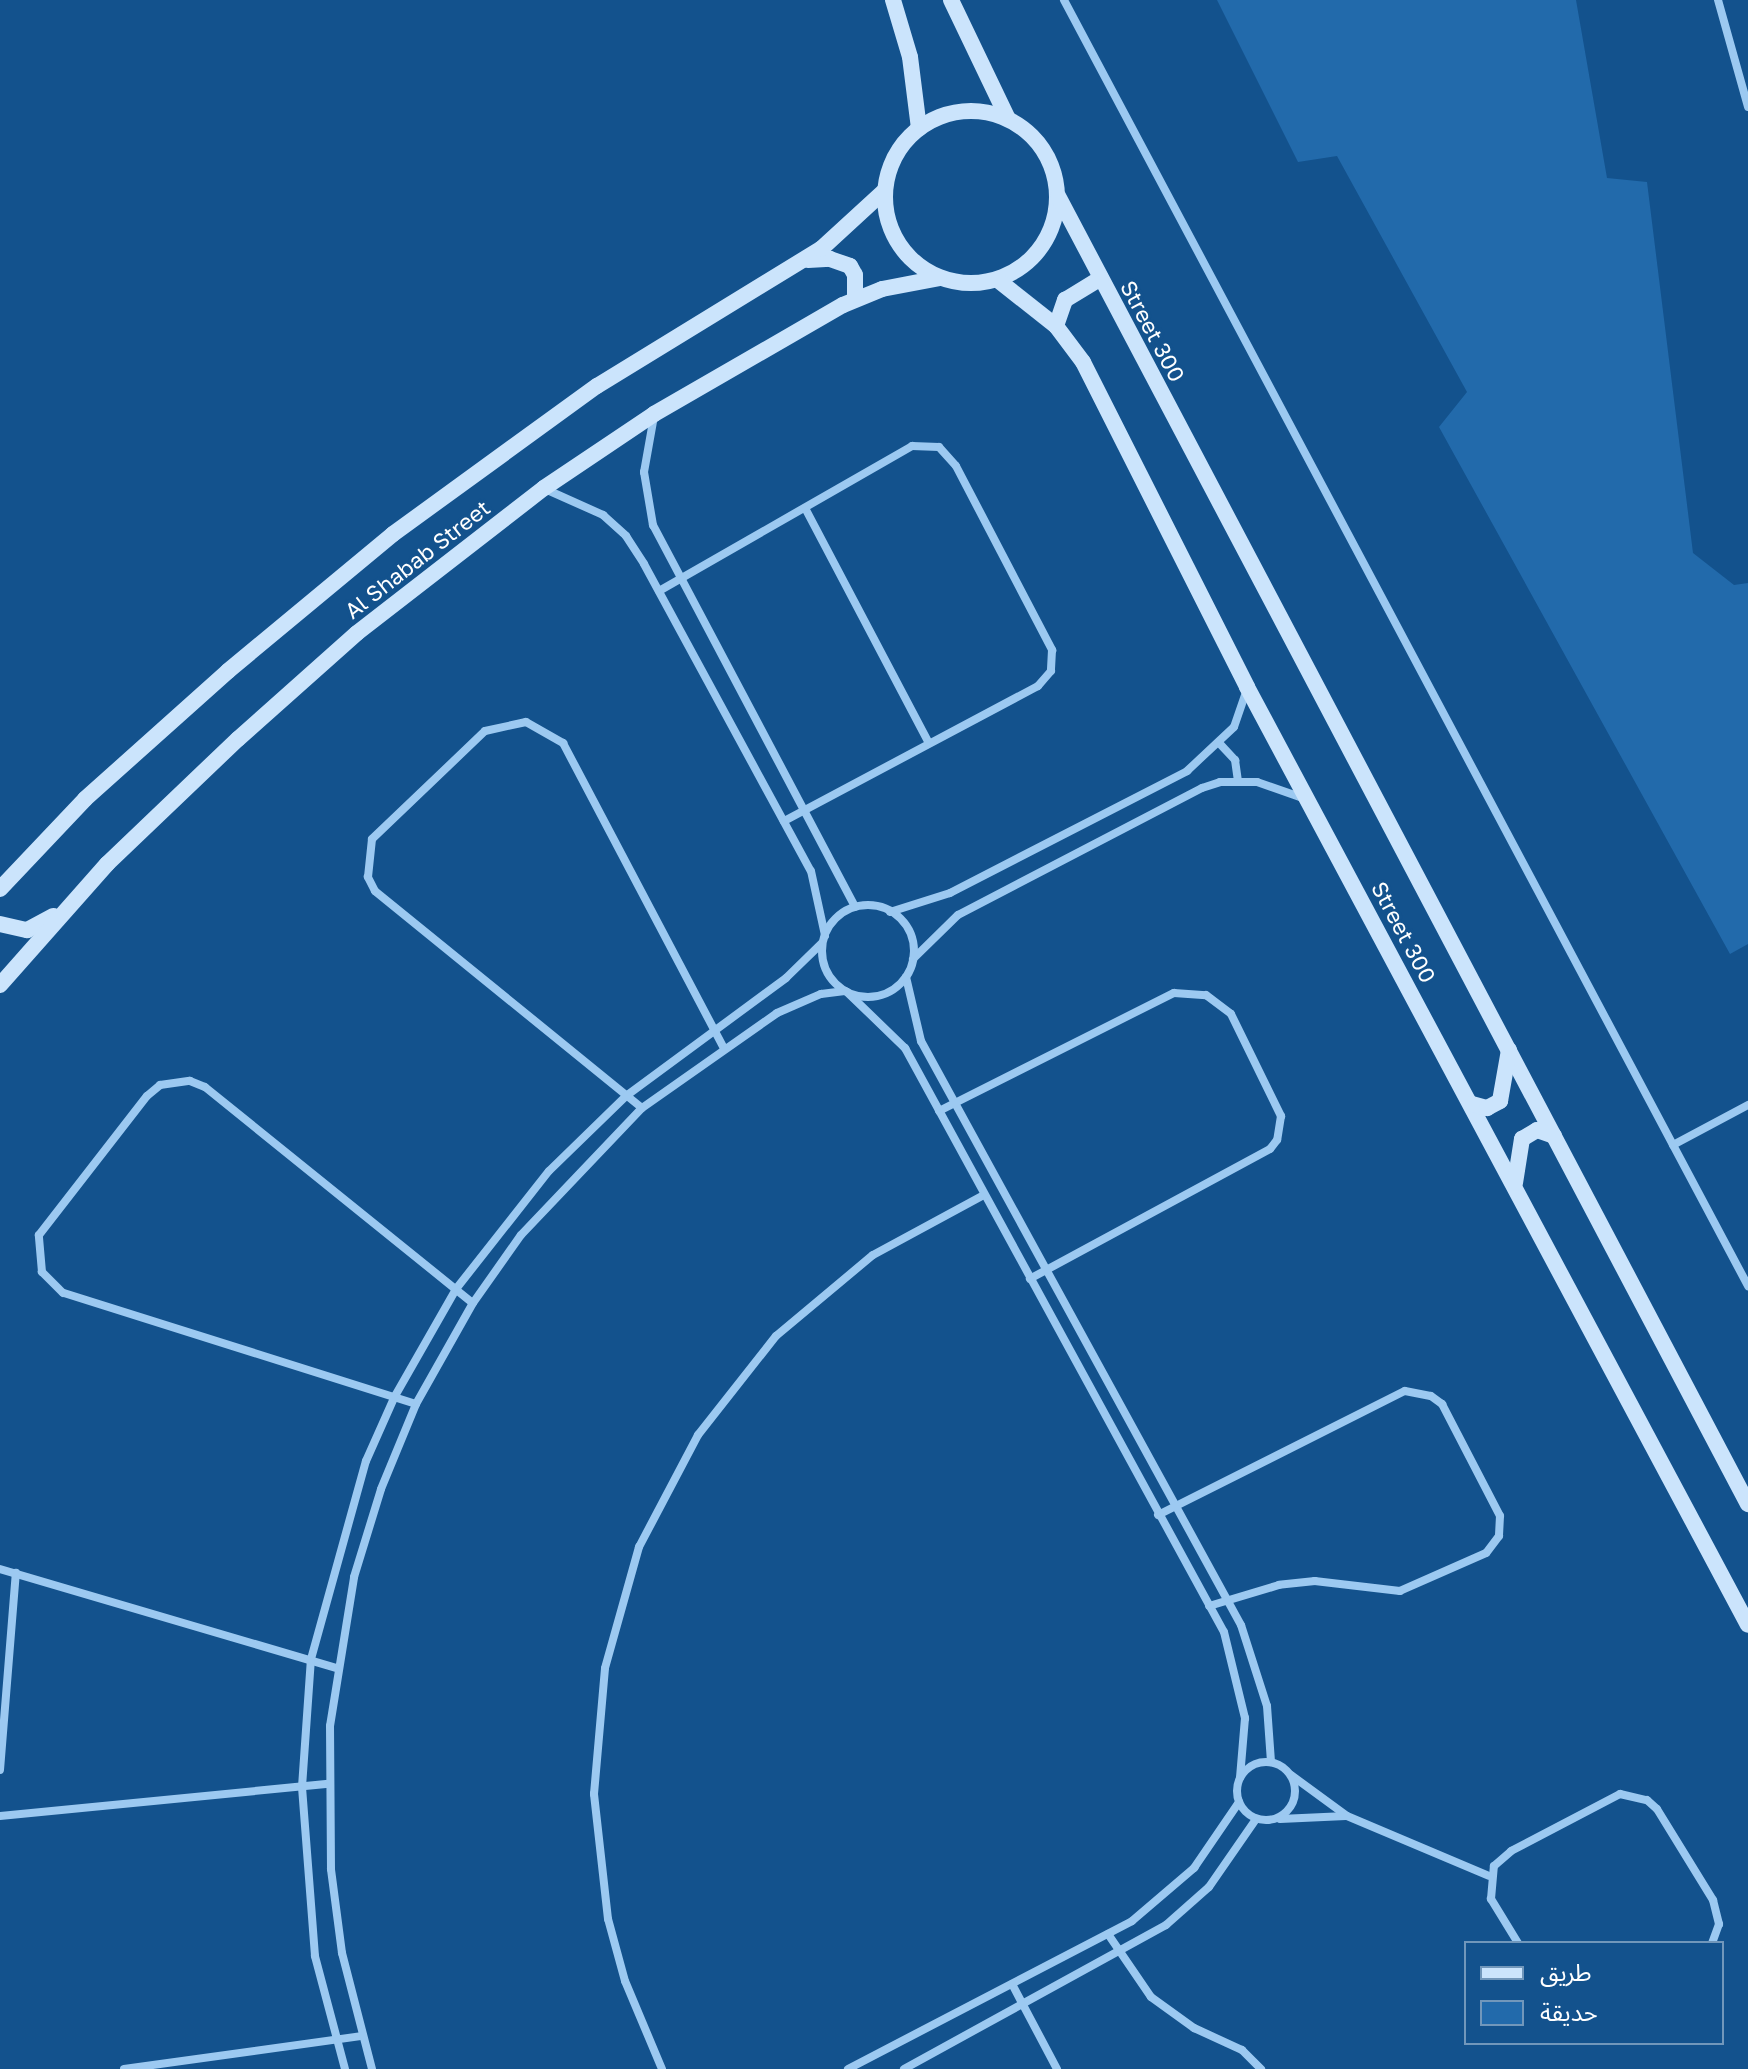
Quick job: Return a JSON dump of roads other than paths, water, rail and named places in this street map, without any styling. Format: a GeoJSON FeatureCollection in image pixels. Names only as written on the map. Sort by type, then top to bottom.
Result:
{"type":"FeatureCollection","features":[{"type":"Feature","properties":{"kind":"street"},"geometry":{"type":"LineString","coordinates":[[893,0],[910,57],[919,128]]}},
{"type":"Feature","properties":{"kind":"street"},"geometry":{"type":"LineString","coordinates":[[951,0],[1008,119],[1044,151],[1058,196],[1056,218],[1042,247],[999,281],[959,283],[939,278],[920,267],[892,233],[884,191],[895,155],[919,128],[962,111],[1008,119]]}},
{"type":"Feature","properties":{"kind":"street"},"geometry":{"type":"LineString","coordinates":[[1064,0],[1748,1286]]}},
{"type":"Feature","properties":{"kind":"street"},"geometry":{"type":"LineString","coordinates":[[1718,0],[1748,107]]}},
{"type":"Feature","properties":{"kind":"street","name":"Al Shabab Street"},"geometry":{"type":"LineString","coordinates":[[0,889],[85,799],[216,681],[416,516],[597,386],[802,261],[849,228],[884,191]]}},
{"type":"Feature","properties":{"kind":"street","name":"Street 300"},"geometry":{"type":"LineString","coordinates":[[1058,196],[1748,1504]]}},
{"type":"Feature","properties":{"kind":"street"},"geometry":{"type":"LineString","coordinates":[[802,261],[830,259],[850,266],[855,275],[855,299]]}},
{"type":"Feature","properties":{"kind":"street","name":"Al Shabab Street"},"geometry":{"type":"LineString","coordinates":[[0,985],[65,909],[238,739],[357,633],[544,488],[654,414],[855,299],[939,278]]}},
{"type":"Feature","properties":{"kind":"street"},"geometry":{"type":"LineString","coordinates":[[1056,326],[1065,300],[1101,278]]}},
{"type":"Feature","properties":{"kind":"street","name":"Street 300"},"geometry":{"type":"LineString","coordinates":[[999,281],[1056,326],[1083,362],[1247,687],[1515,1183],[1748,1625]]}},
{"type":"Feature","properties":{"kind":"street"},"geometry":{"type":"LineString","coordinates":[[654,414],[644,472],[646,499],[653,525],[855,907]]}},
{"type":"Feature","properties":{"kind":"street"},"geometry":{"type":"LineString","coordinates":[[659,591],[912,446],[939,447],[956,466],[1054,660],[1038,686],[784,821]]}},
{"type":"Feature","properties":{"kind":"street"},"geometry":{"type":"LineString","coordinates":[[544,488],[603,515],[626,536],[659,591],[811,871],[829,976],[905,1048],[1209,1606],[1234,1660],[1241,1689],[1239,1802],[1194,1868],[1154,1905],[1108,1934],[848,2069]]}},
{"type":"Feature","properties":{"kind":"street"},"geometry":{"type":"LineString","coordinates":[[805,508],[929,743]]}},
{"type":"Feature","properties":{"kind":"street"},"geometry":{"type":"LineString","coordinates":[[345,2069],[333,2040],[310,1914],[302,1787],[311,1659],[345,1523],[395,1396],[456,1289],[532,1190],[626,1096],[714,1030],[824,939],[836,918],[855,907],[890,912],[950,893],[1187,771],[1221,745],[1243,707],[1247,687]]}},
{"type":"Feature","properties":{"kind":"street"},"geometry":{"type":"LineString","coordinates":[[642,1108],[375,891],[368,877],[372,839],[485,731],[526,722],[546,729],[563,743],[723,1047]]}},
{"type":"Feature","properties":{"kind":"street"},"geometry":{"type":"LineString","coordinates":[[1221,745],[1235,760],[1238,781]]}},
{"type":"Feature","properties":{"kind":"street"},"geometry":{"type":"LineString","coordinates":[[1271,1762],[1261,1678],[1227,1600],[955,1103],[915,1025],[906,977],[913,959],[958,915],[1202,788],[1238,781],[1283,788],[1309,801]]}},
{"type":"Feature","properties":{"kind":"street"},"geometry":{"type":"LineString","coordinates":[[0,924],[27,930],[65,909]]}},
{"type":"Feature","properties":{"kind":"street"},"geometry":{"type":"LineString","coordinates":[[890,912],[906,927],[913,959]]}},
{"type":"Feature","properties":{"kind":"street"},"geometry":{"type":"LineString","coordinates":[[372,2069],[361,2036],[333,1883],[328,1784],[337,1668],[354,1577],[381,1489],[416,1404],[473,1303],[567,1182],[642,1108],[723,1047],[798,1001],[846,992],[879,996],[906,977]]}},
{"type":"Feature","properties":{"kind":"street"},"geometry":{"type":"LineString","coordinates":[[939,1111],[1174,993],[1206,995],[1231,1014],[1281,1116],[1277,1140],[1270,1149],[1030,1279]]}},
{"type":"Feature","properties":{"kind":"street"},"geometry":{"type":"LineString","coordinates":[[1472,1104],[1487,1108],[1500,1101],[1509,1050]]}},
{"type":"Feature","properties":{"kind":"street"},"geometry":{"type":"LineString","coordinates":[[416,1404],[63,1293],[42,1272],[39,1235],[147,1096],[160,1085],[190,1081],[205,1087],[473,1303]]}},
{"type":"Feature","properties":{"kind":"street"},"geometry":{"type":"LineString","coordinates":[[1673,1145],[1748,1105]]}},
{"type":"Feature","properties":{"kind":"street"},"geometry":{"type":"LineString","coordinates":[[1515,1183],[1522,1139],[1537,1130],[1554,1136]]}},
{"type":"Feature","properties":{"kind":"street"},"geometry":{"type":"LineString","coordinates":[[662,2069],[625,1981],[608,1919],[594,1794],[605,1668],[639,1547],[698,1435],[776,1336],[873,1255],[984,1195]]}},
{"type":"Feature","properties":{"kind":"street"},"geometry":{"type":"LineString","coordinates":[[1158,1515],[1391,1394],[1418,1391],[1442,1404],[1500,1516],[1499,1536],[1486,1553],[1400,1591],[1315,1581],[1279,1585],[1209,1606]]}},
{"type":"Feature","properties":{"kind":"street"},"geometry":{"type":"LineString","coordinates":[[0,1569],[337,1668]]}},
{"type":"Feature","properties":{"kind":"street"},"geometry":{"type":"LineString","coordinates":[[0,1770],[16,1573]]}},
{"type":"Feature","properties":{"kind":"street"},"geometry":{"type":"LineString","coordinates":[[1240,1778],[1259,1763],[1271,1762],[1347,1816],[1489,1876]]}},
{"type":"Feature","properties":{"kind":"street"},"geometry":{"type":"LineString","coordinates":[[1277,1819],[1292,1805],[1291,1775]]}},
{"type":"Feature","properties":{"kind":"street"},"geometry":{"type":"LineString","coordinates":[[0,1816],[328,1784]]}},
{"type":"Feature","properties":{"kind":"street"},"geometry":{"type":"LineString","coordinates":[[1517,1941],[1491,1899],[1489,1876],[1501,1857],[1607,1798],[1637,1796],[1657,1809],[1713,1900],[1719,1924],[1713,1941]]}},
{"type":"Feature","properties":{"kind":"street"},"geometry":{"type":"LineString","coordinates":[[1239,1802],[1256,1819],[1347,1816]]}},
{"type":"Feature","properties":{"kind":"street"},"geometry":{"type":"LineString","coordinates":[[904,2069],[1024,2007],[1166,1925],[1209,1887],[1256,1819]]}},
{"type":"Feature","properties":{"kind":"street"},"geometry":{"type":"LineString","coordinates":[[1108,1934],[1118,1955],[1171,2014],[1242,2050],[1261,2069]]}},
{"type":"Feature","properties":{"kind":"street"},"geometry":{"type":"LineString","coordinates":[[1012,1984],[1057,2069]]}},
{"type":"Feature","properties":{"kind":"street"},"geometry":{"type":"LineString","coordinates":[[124,2069],[361,2036]]}}]}
